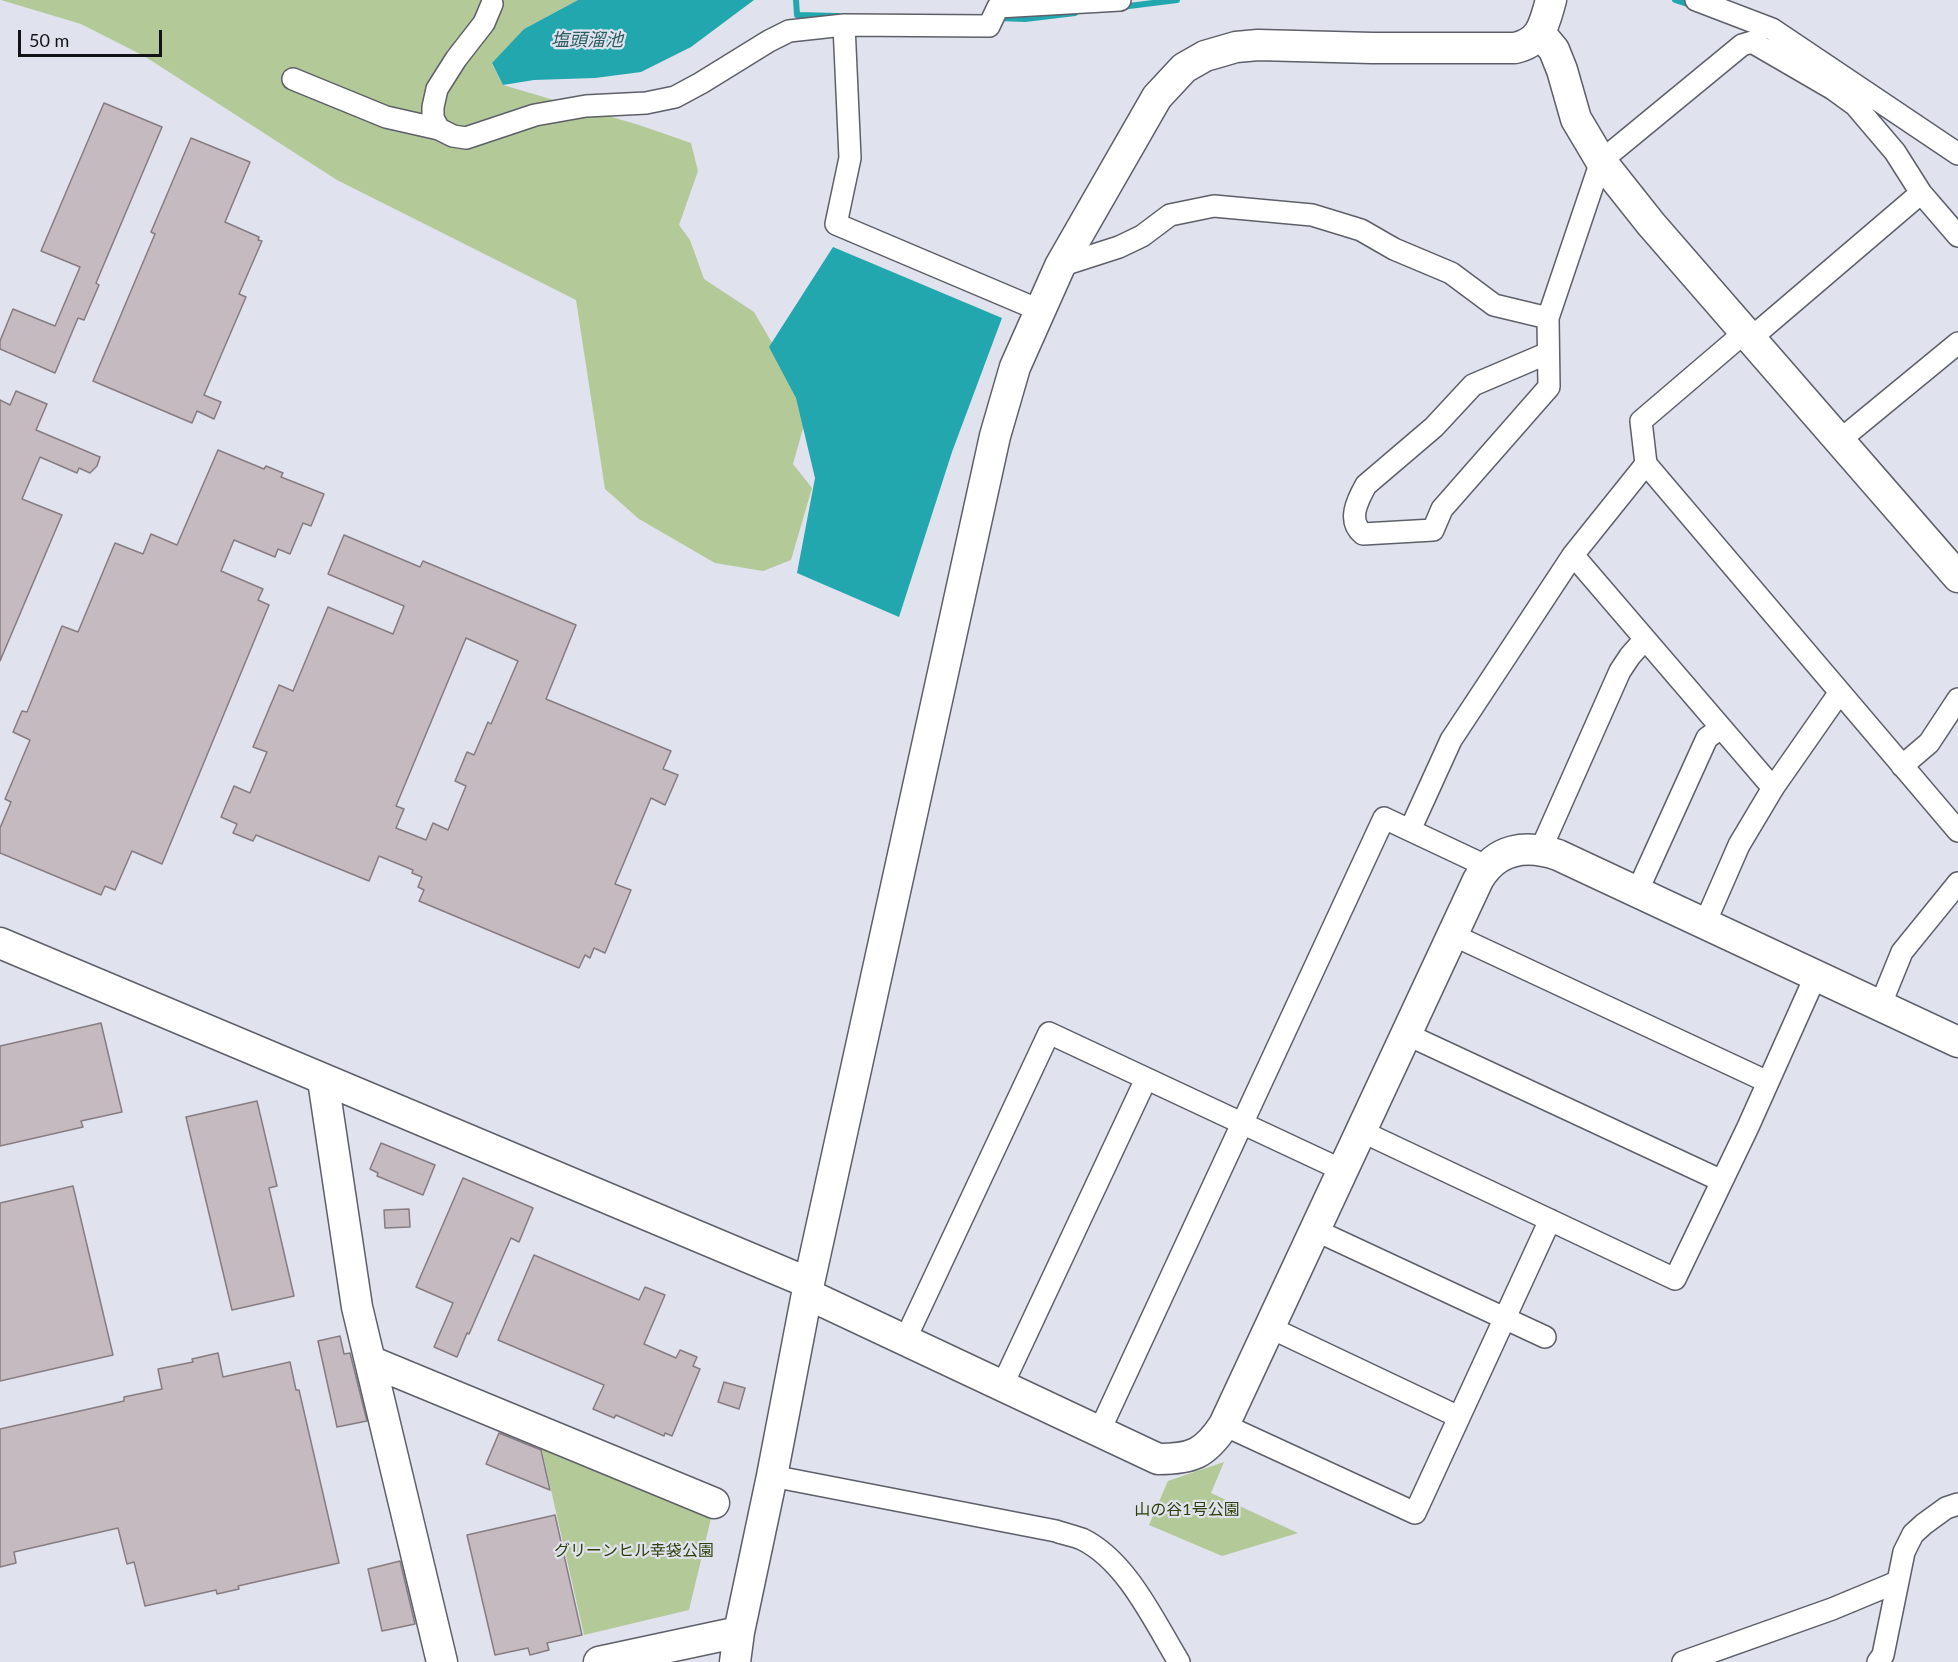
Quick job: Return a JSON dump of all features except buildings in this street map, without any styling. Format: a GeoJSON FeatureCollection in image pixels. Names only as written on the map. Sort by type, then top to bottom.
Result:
{"type":"FeatureCollection","features":[{"type":"Feature","properties":{"kind":"street"},"geometry":{"type":"LineString","coordinates":[[293,78],[386,117],[439,129],[453,136],[466,138],[535,115],[586,106],[646,103],[675,97],[769,40],[789,31],[844,25],[988,26],[998,7],[1120,0]]}},
{"type":"Feature","properties":{"kind":"street"},"geometry":{"type":"LineString","coordinates":[[735,1662],[739,1632],[808,1289],[995,436],[1015,367],[1060,266],[1157,97],[1184,68],[1205,56],[1236,47],[1258,45],[1515,48],[1527,45],[1540,33],[1551,0]]}},
{"type":"Feature","properties":{"kind":"street"},"geometry":{"type":"LineString","coordinates":[[1696,0],[1772,29],[1958,154]]}},
{"type":"Feature","properties":{"kind":"street"},"geometry":{"type":"LineString","coordinates":[[439,129],[433,118],[437,88],[484,23],[492,4]]}},
{"type":"Feature","properties":{"kind":"street"},"geometry":{"type":"LineString","coordinates":[[844,25],[850,158],[836,224],[1039,310]]}},
{"type":"Feature","properties":{"kind":"street"},"geometry":{"type":"LineString","coordinates":[[1540,33],[1554,50],[1563,69],[1576,119],[1602,161],[1651,224],[1958,577]]}},
{"type":"Feature","properties":{"kind":"street"},"geometry":{"type":"LineString","coordinates":[[1548,353],[1473,385],[1434,427],[1366,485],[1356,508],[1354,519],[1356,528],[1363,534],[1433,531],[1443,509],[1549,387],[1548,318],[1602,161],[1742,45],[1752,42],[1833,89],[1855,105],[1895,152],[1921,193],[1958,236]]}},
{"type":"Feature","properties":{"kind":"street"},"geometry":{"type":"LineString","coordinates":[[1921,193],[1641,421],[1646,464],[1958,831]]}},
{"type":"Feature","properties":{"kind":"street"},"geometry":{"type":"LineString","coordinates":[[1060,266],[1119,247],[1142,236],[1170,215],[1214,206],[1312,215],[1361,230],[1394,249],[1451,273],[1494,305],[1548,318]]}},
{"type":"Feature","properties":{"kind":"street"},"geometry":{"type":"LineString","coordinates":[[1840,440],[1958,343]]}},
{"type":"Feature","properties":{"kind":"street"},"geometry":{"type":"LineString","coordinates":[[1410,830],[1451,740],[1573,555],[1646,464]]}},
{"type":"Feature","properties":{"kind":"street"},"geometry":{"type":"LineString","coordinates":[[1573,555],[1773,788]]}},
{"type":"Feature","properties":{"kind":"street"},"geometry":{"type":"LineString","coordinates":[[1541,849],[1620,671],[1645,639]]}},
{"type":"Feature","properties":{"kind":"street"},"geometry":{"type":"LineString","coordinates":[[1705,923],[1739,845],[1773,788],[1840,692]]}},
{"type":"Feature","properties":{"kind":"street"},"geometry":{"type":"LineString","coordinates":[[1902,766],[1929,743],[1958,699]]}},
{"type":"Feature","properties":{"kind":"street"},"geometry":{"type":"LineString","coordinates":[[1638,892],[1707,738],[1722,728]]}},
{"type":"Feature","properties":{"kind":"street"},"geometry":{"type":"LineString","coordinates":[[1099,1432],[1384,818],[1486,866]]}},
{"type":"Feature","properties":{"kind":"street"},"geometry":{"type":"LineString","coordinates":[[0,943],[808,1289],[905,1340],[1158,1459],[1174,1459],[1203,1449],[1212,1443],[1224,1425],[1486,866],[1497,857],[1523,850],[1541,849],[1558,855],[1958,1042]]}},
{"type":"Feature","properties":{"kind":"street"},"geometry":{"type":"LineString","coordinates":[[1880,1006],[1902,952],[1958,883]]}},
{"type":"Feature","properties":{"kind":"street"},"geometry":{"type":"LineString","coordinates":[[1453,935],[1768,1082]]}},
{"type":"Feature","properties":{"kind":"street"},"geometry":{"type":"LineString","coordinates":[[1361,1131],[1676,1279],[1816,975]]}},
{"type":"Feature","properties":{"kind":"street"},"geometry":{"type":"LineString","coordinates":[[905,1340],[1049,1034],[1342,1170]]}},
{"type":"Feature","properties":{"kind":"street"},"geometry":{"type":"LineString","coordinates":[[1406,1034],[1722,1181]]}},
{"type":"Feature","properties":{"kind":"street"},"geometry":{"type":"LineString","coordinates":[[1002,1386],[1146,1079]]}},
{"type":"Feature","properties":{"kind":"street"},"geometry":{"type":"LineString","coordinates":[[323,1080],[357,1307],[442,1662]]}},
{"type":"Feature","properties":{"kind":"street"},"geometry":{"type":"LineString","coordinates":[[1224,1425],[1415,1513],[1550,1220]]}},
{"type":"Feature","properties":{"kind":"street"},"geometry":{"type":"LineString","coordinates":[[1315,1230],[1545,1337]]}},
{"type":"Feature","properties":{"kind":"street"},"geometry":{"type":"LineString","coordinates":[[1269,1327],[1459,1417]]}},
{"type":"Feature","properties":{"kind":"street"},"geometry":{"type":"LineString","coordinates":[[370,1361],[714,1503]]}},
{"type":"Feature","properties":{"kind":"street"},"geometry":{"type":"LineString","coordinates":[[772,1476],[1056,1531],[1083,1540],[1110,1558],[1132,1586],[1179,1662]]}},
{"type":"Feature","properties":{"kind":"street"},"geometry":{"type":"LineString","coordinates":[[1878,1662],[1883,1654],[1904,1552],[1913,1534],[1954,1503]]}},
{"type":"Feature","properties":{"kind":"street"},"geometry":{"type":"LineString","coordinates":[[1683,1662],[1833,1609],[1897,1582]]}},
{"type":"Feature","properties":{"kind":"street"},"geometry":{"type":"LineString","coordinates":[[599,1662],[739,1632]]}},
{"type":"Feature","properties":{"kind":"green space"},"geometry":{"type":"Polygon","coordinates":[[[1,0],[578,0],[524,29],[492,64],[503,85],[639,125],[691,143],[698,171],[679,225],[690,240],[704,279],[754,312],[789,372],[805,421],[793,464],[812,488],[791,560],[763,571],[715,563],[639,519],[605,489],[576,300],[337,180],[144,56],[81,24],[1,0]]]}},
{"type":"Feature","properties":{"kind":"green space","name":"グリーンヒル幸袋公園"},"geometry":{"type":"Polygon","coordinates":[[[539,1437],[713,1510],[689,1610],[584,1635],[539,1437]]]}},
{"type":"Feature","properties":{"kind":"green space","name":"山の谷1号公園"},"geometry":{"type":"Polygon","coordinates":[[[1224,1462],[1211,1493],[1298,1533],[1222,1556],[1149,1525],[1168,1481],[1224,1462]]]}},
{"type":"Feature","properties":{"kind":"water","name":"塩頭溜池"},"geometry":{"type":"Polygon","coordinates":[[[578,0],[754,0],[691,47],[641,72],[595,78],[534,80],[503,85],[492,63],[524,29],[578,0]]]}},
{"type":"Feature","properties":{"kind":"water"},"geometry":{"type":"Polygon","coordinates":[[[833,247],[1002,318],[952,452],[899,617],[797,573],[815,478],[796,398],[769,347],[833,247]]]}},
{"type":"Feature","properties":{"kind":"waterway"},"geometry":{"type":"LineString","coordinates":[[796,0],[797,15],[838,16]]}},
{"type":"Feature","properties":{"kind":"waterway"},"geometry":{"type":"LineString","coordinates":[[1121,7],[1177,0]]}},
{"type":"Feature","properties":{"kind":"waterway"},"geometry":{"type":"LineString","coordinates":[[1675,0],[1694,6]]}},
{"type":"Feature","properties":{"kind":"waterway"},"geometry":{"type":"LineString","coordinates":[[998,18],[1025,19],[1075,13]]}}]}
